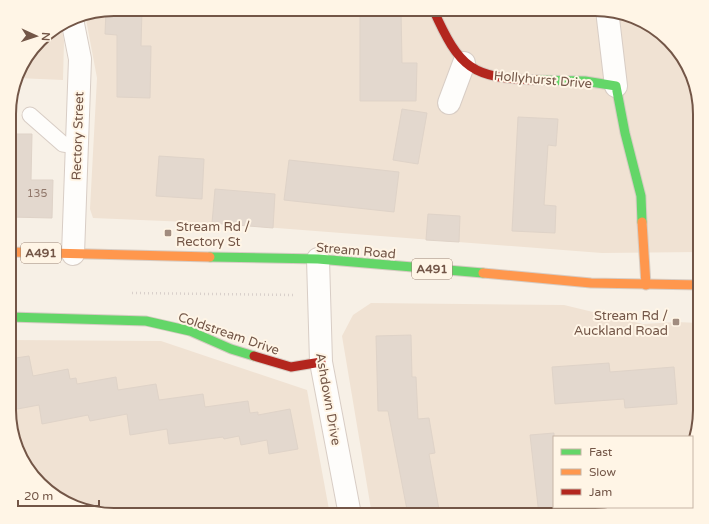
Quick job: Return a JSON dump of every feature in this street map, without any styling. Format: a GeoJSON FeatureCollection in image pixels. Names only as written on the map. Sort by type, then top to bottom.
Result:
{"type":"FeatureCollection","features":[{"type":"Feature","properties":{"kind":"main road","name":"Hollyhurst Drive"},"geometry":{"type":"LineString","coordinates":[[436,16],[451,47],[464,63],[485,74],[520,79],[585,81],[616,86]]}},
{"type":"Feature","properties":{"kind":"main road"},"geometry":{"type":"LineString","coordinates":[[616,86],[625,133],[641,196],[646,285]]}},
{"type":"Feature","properties":{"kind":"main road","name":"Stream Road"},"geometry":{"type":"LineString","coordinates":[[16,252],[318,259],[591,283],[693,285]]}},
{"type":"Feature","properties":{"kind":"main road","name":"Coldstream Drive"},"geometry":{"type":"LineString","coordinates":[[16,317],[146,321],[190,331],[232,349],[292,367],[321,362]]}},
{"type":"Feature","properties":{"kind":"street"},"geometry":{"type":"LineString","coordinates":[[608,17],[616,86]]}},
{"type":"Feature","properties":{"kind":"street","name":"Rectory Street"},"geometry":{"type":"LineString","coordinates":[[73,25],[80,59],[73,254]]}},
{"type":"Feature","properties":{"kind":"street"},"geometry":{"type":"LineString","coordinates":[[449,103],[464,63]]}},
{"type":"Feature","properties":{"kind":"street","name":"Ashdown Drive"},"geometry":{"type":"LineString","coordinates":[[318,259],[321,362],[349,508]]}},
{"type":"Feature","properties":{"kind":"lane"},"geometry":{"type":"LineString","coordinates":[[30,115],[63,144],[76,146]]}},
{"type":"Feature","properties":{"kind":"path"},"geometry":{"type":"LineString","coordinates":[[127,293],[301,295]]}},
{"type":"Feature","properties":{"kind":"shaded area"},"geometry":{"type":"Polygon","coordinates":[[[108,16],[601,16],[620,19],[632,23],[655,36],[673,54],[688,83],[693,108],[693,252],[602,253],[212,223],[93,218],[90,209],[97,78],[86,20],[108,16]]]}},
{"type":"Feature","properties":{"kind":"shaded area"},"geometry":{"type":"Polygon","coordinates":[[[62,31],[64,41],[63,80],[23,78],[35,56],[56,56],[56,36],[62,31]]]}},
{"type":"Feature","properties":{"kind":"shaded area"},"geometry":{"type":"Polygon","coordinates":[[[371,303],[564,305],[643,324],[693,323],[693,416],[689,436],[553,436],[553,508],[371,508],[342,336],[353,315],[371,303]]]}},
{"type":"Feature","properties":{"kind":"shaded area"},"geometry":{"type":"Polygon","coordinates":[[[16,340],[161,341],[307,390],[329,508],[108,508],[95,506],[77,501],[54,488],[36,470],[23,447],[19,435],[16,416],[16,340]]]}},
{"type":"Feature","properties":{"kind":"building"},"geometry":{"type":"Polygon","coordinates":[[[106,16],[142,16],[141,46],[151,46],[150,98],[117,97],[117,35],[105,34],[106,16]]]}},
{"type":"Feature","properties":{"kind":"building"},"geometry":{"type":"Polygon","coordinates":[[[360,16],[401,16],[402,63],[417,63],[416,101],[360,101],[360,16]]]}},
{"type":"Feature","properties":{"kind":"building"},"geometry":{"type":"Polygon","coordinates":[[[402,109],[427,113],[418,164],[393,160],[402,109]]]}},
{"type":"Feature","properties":{"kind":"building"},"geometry":{"type":"Polygon","coordinates":[[[518,117],[558,119],[556,146],[548,145],[544,205],[556,206],[555,233],[512,231],[518,117]]]}},
{"type":"Feature","properties":{"kind":"building"},"geometry":{"type":"Polygon","coordinates":[[[16,134],[32,134],[31,180],[53,180],[52,218],[16,217],[16,134]]]}},
{"type":"Feature","properties":{"kind":"building"},"geometry":{"type":"Polygon","coordinates":[[[159,156],[204,159],[202,199],[156,196],[159,156]]]}},
{"type":"Feature","properties":{"kind":"building"},"geometry":{"type":"Polygon","coordinates":[[[289,160],[399,172],[394,212],[284,200],[289,160]]]}},
{"type":"Feature","properties":{"kind":"building"},"geometry":{"type":"Polygon","coordinates":[[[215,189],[275,194],[273,228],[212,223],[215,189]]]}},
{"type":"Feature","properties":{"kind":"building"},"geometry":{"type":"Polygon","coordinates":[[[428,214],[460,216],[459,242],[426,240],[428,214]]]}},
{"type":"Feature","properties":{"kind":"building"},"geometry":{"type":"Polygon","coordinates":[[[411,335],[412,377],[416,377],[418,419],[429,418],[435,453],[429,454],[439,508],[407,508],[388,411],[378,411],[376,336],[411,335]]]}},
{"type":"Feature","properties":{"kind":"building"},"geometry":{"type":"Polygon","coordinates":[[[29,356],[33,376],[68,369],[70,379],[76,378],[77,384],[116,377],[118,390],[156,384],[159,400],[203,394],[205,407],[248,401],[250,413],[258,412],[258,415],[290,409],[298,449],[269,454],[267,440],[241,445],[239,436],[224,439],[223,437],[169,444],[167,429],[130,435],[127,414],[90,421],[88,415],[42,424],[39,405],[16,409],[16,358],[29,356]]]}},
{"type":"Feature","properties":{"kind":"building"},"geometry":{"type":"Polygon","coordinates":[[[609,363],[610,372],[674,367],[677,404],[625,408],[624,399],[555,404],[552,367],[609,363]]]}},
{"type":"Feature","properties":{"kind":"building"},"geometry":{"type":"Polygon","coordinates":[[[554,433],[553,508],[538,508],[530,435],[554,433]]]}},
{"type":"Feature","properties":{"kind":"traffic: fast"},"geometry":{"type":"LineString","coordinates":[[537,80],[585,81],[616,86],[625,133],[641,196],[642,222]]}},
{"type":"Feature","properties":{"kind":"traffic: fast"},"geometry":{"type":"LineString","coordinates":[[210,257],[318,259],[483,273]]}},
{"type":"Feature","properties":{"kind":"traffic: fast"},"geometry":{"type":"LineString","coordinates":[[16,317],[146,321],[190,331],[231,349],[254,356]]}},
{"type":"Feature","properties":{"kind":"traffic: slow"},"geometry":{"type":"LineString","coordinates":[[642,222],[646,285]]}},
{"type":"Feature","properties":{"kind":"traffic: slow"},"geometry":{"type":"LineString","coordinates":[[16,252],[210,257]]}},
{"type":"Feature","properties":{"kind":"traffic: slow"},"geometry":{"type":"LineString","coordinates":[[483,273],[591,283],[693,285]]}},
{"type":"Feature","properties":{"kind":"traffic: jam"},"geometry":{"type":"LineString","coordinates":[[436,16],[451,45],[460,57],[470,66],[482,72],[497,76],[537,80]]}},
{"type":"Feature","properties":{"kind":"traffic: jam"},"geometry":{"type":"LineString","coordinates":[[254,356],[291,367],[321,362]]}},
{"type":"Feature","properties":{"kind":"place","name":"Stream Rd / Rectory St"},"geometry":{"type":"Point","coordinates":[168,233]}},
{"type":"Feature","properties":{"kind":"place","name":"Stream Rd / Auckland Road"},"geometry":{"type":"Point","coordinates":[676,322]}}]}
